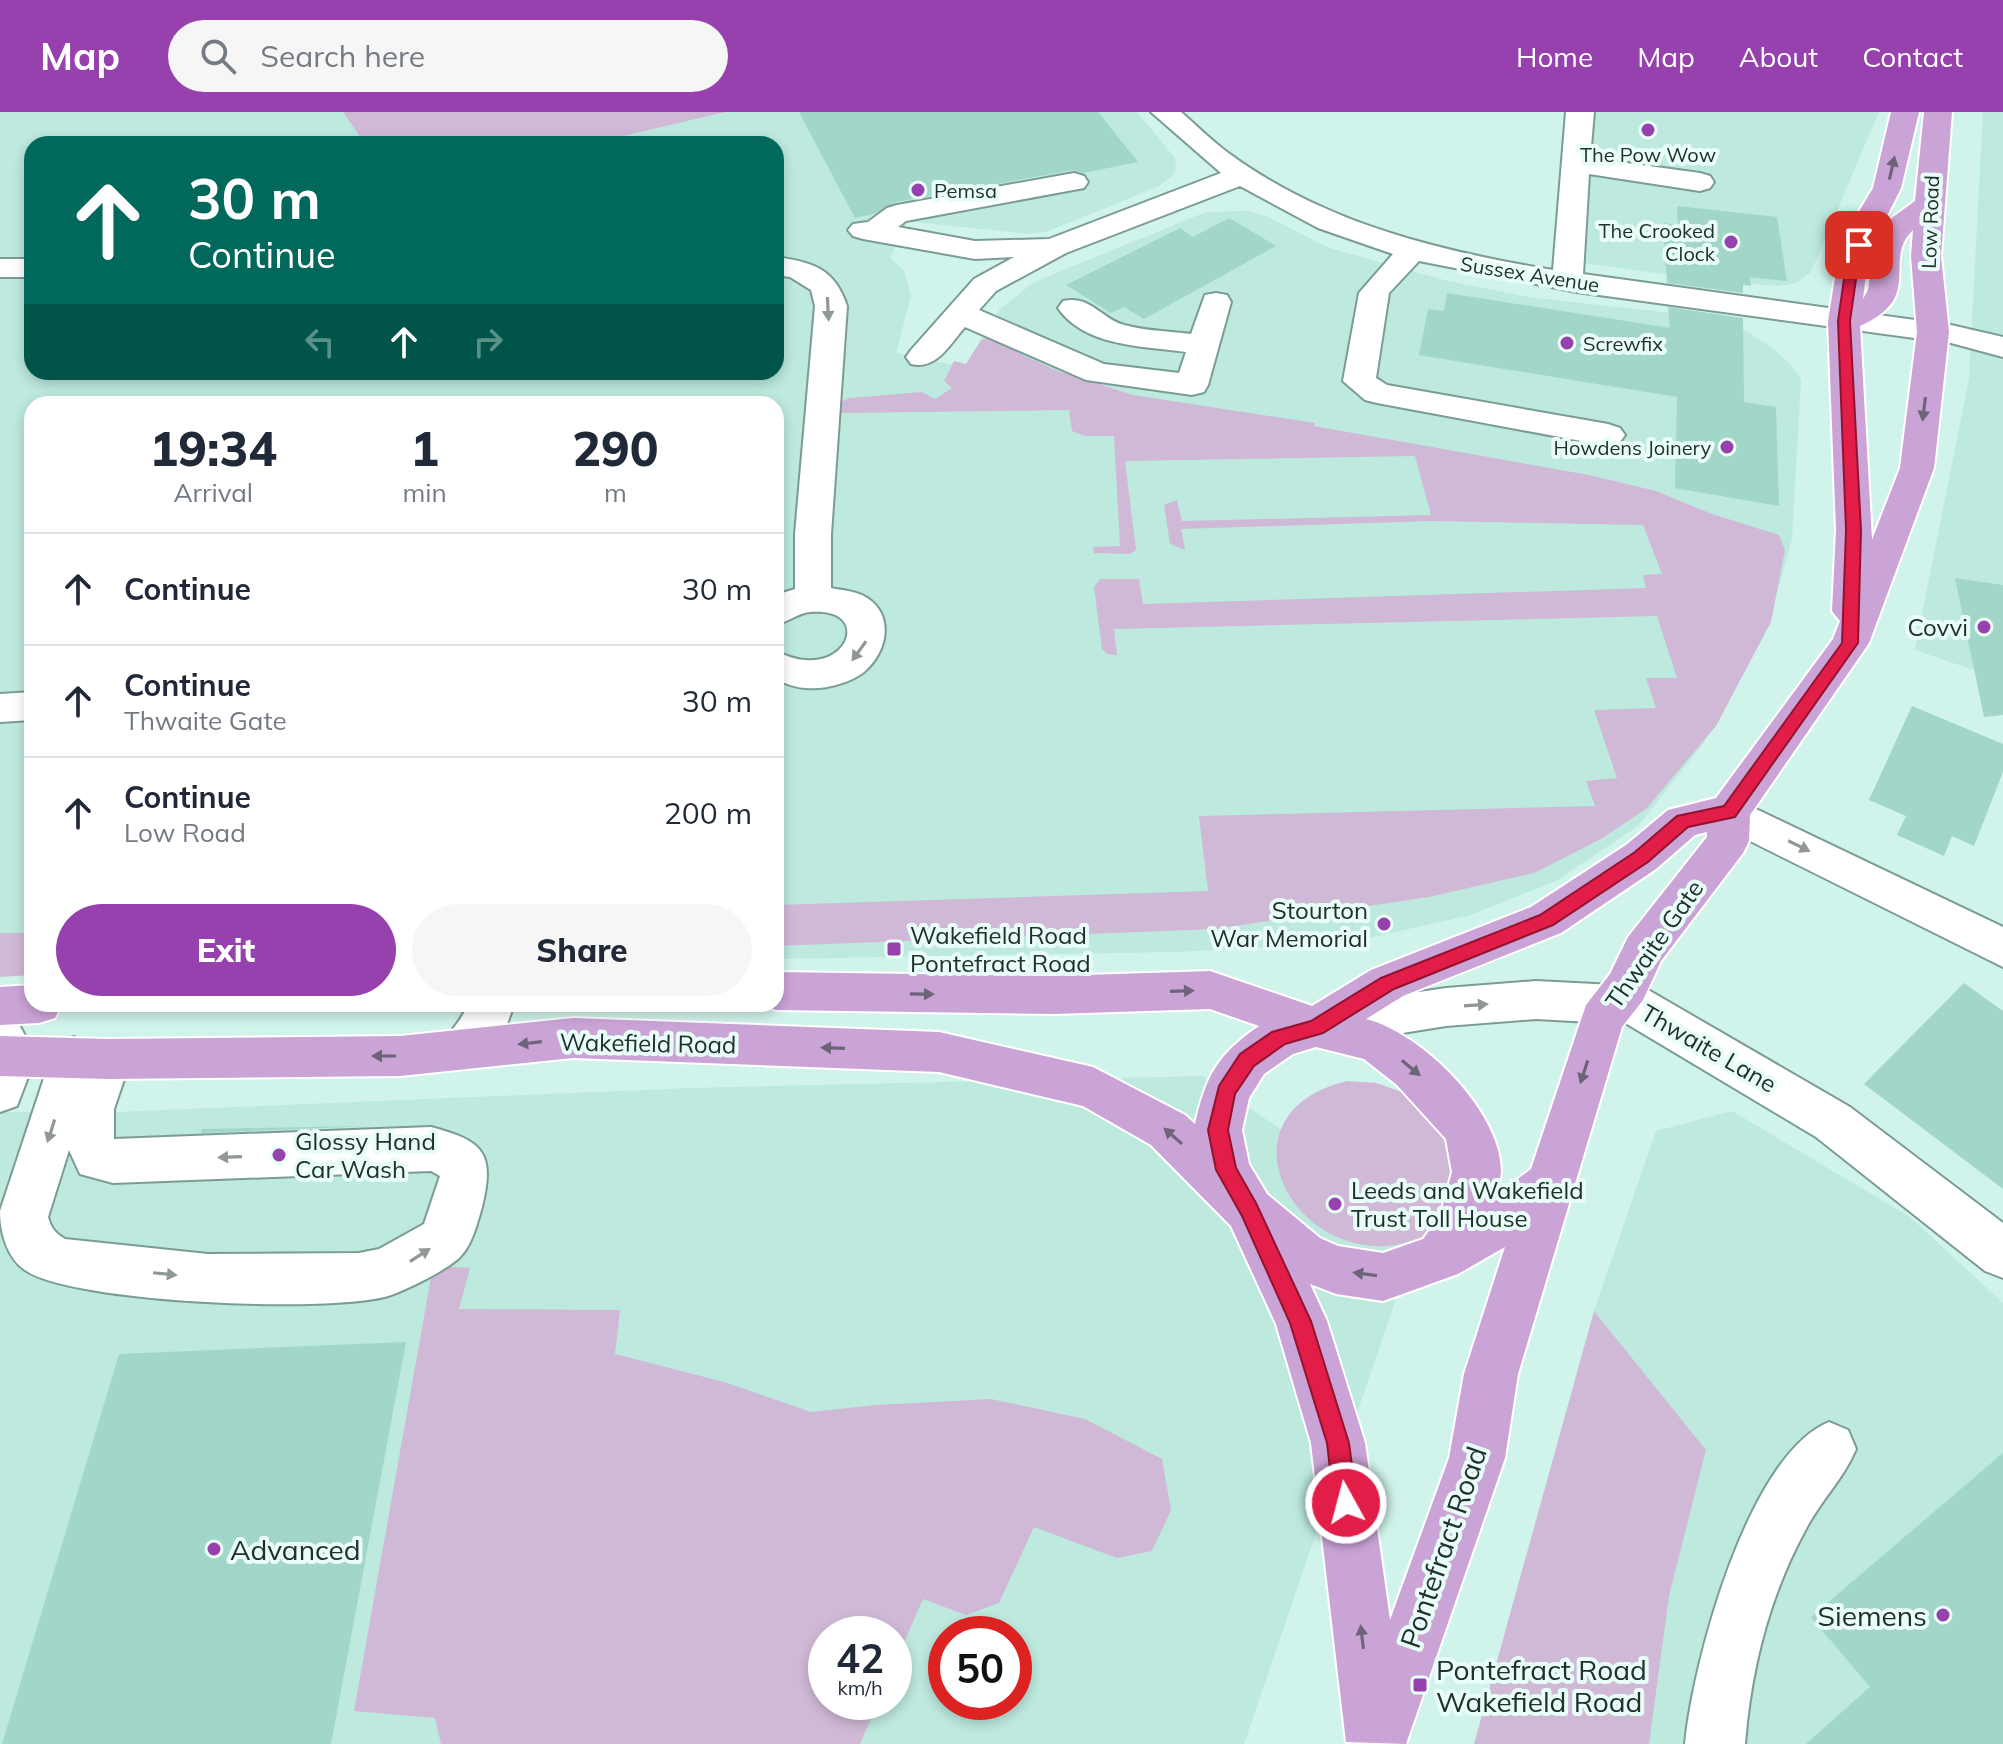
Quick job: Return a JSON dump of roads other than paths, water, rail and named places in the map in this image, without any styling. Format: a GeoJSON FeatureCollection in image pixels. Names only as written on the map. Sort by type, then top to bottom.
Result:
{"type":"FeatureCollection","features":[{"type":"Feature","properties":{"kind":"main road","name":"Low Road"},"geometry":{"type":"LineString","coordinates":[[1844,321],[1852,265],[1866,225],[1887,188],[1905,112]]}},
{"type":"Feature","properties":{"kind":"main road","name":"Low Road"},"geometry":{"type":"LineString","coordinates":[[1933,332],[1926,256],[1938,112]]}},
{"type":"Feature","properties":{"kind":"main road"},"geometry":{"type":"LineString","coordinates":[[1850,643],[1854,530],[1844,321],[1872,310],[1882,298],[1890,237],[1929,200]]}},
{"type":"Feature","properties":{"kind":"main road","name":"Thwaite Gate"},"geometry":{"type":"LineString","coordinates":[[1548,1185],[1602,1019],[1627,987],[1644,950],[1728,841],[1729,812],[1850,643],[1917,468],[1933,332]]}},
{"type":"Feature","properties":{"kind":"main road"},"geometry":{"type":"LineString","coordinates":[[1548,1185],[1494,1227],[1440,1257],[1383,1277],[1336,1270],[1302,1255],[1249,1210],[1226,1170],[1218,1130],[1226,1092],[1247,1060],[1279,1038],[1316,1027],[1387,983],[1546,920],[1641,857],[1683,821],[1729,812]]}},
{"type":"Feature","properties":{"kind":"main road"},"geometry":{"type":"LineString","coordinates":[[784,991],[1054,995],[1210,990],[1316,1027],[1377,1042],[1414,1070],[1468,1130],[1513,1303]]}},
{"type":"Feature","properties":{"kind":"main road"},"geometry":{"type":"LineString","coordinates":[[0,1006],[24,1005]]}},
{"type":"Feature","properties":{"kind":"main road","name":"Wakefield Road"},"geometry":{"type":"LineString","coordinates":[[3,1059],[400,1056],[573,1038],[939,1052],[1093,1088],[1168,1130],[1249,1210]]}},
{"type":"Feature","properties":{"kind":"main road"},"geometry":{"type":"LineString","coordinates":[[1440,1257],[1462,1227],[1477,1172]]}},
{"type":"Feature","properties":{"kind":"main road","name":"Pontefract Road"},"geometry":{"type":"LineString","coordinates":[[1375,1743],[1477,1458],[1491,1374],[1548,1185]]}},
{"type":"Feature","properties":{"kind":"main road","name":"Pontefract Road"},"geometry":{"type":"LineString","coordinates":[[1249,1210],[1301,1321],[1338,1443],[1375,1743]]}},
{"type":"Feature","properties":{"kind":"street","name":"Sussex Avenue"},"geometry":{"type":"LineString","coordinates":[[1165,112],[1200,147],[1240,176],[1323,221],[1433,258],[1567,281],[1933,332],[2003,347]]}},
{"type":"Feature","properties":{"kind":"street"},"geometry":{"type":"LineString","coordinates":[[1567,281],[1580,112]]}},
{"type":"Feature","properties":{"kind":"street"},"geometry":{"type":"LineString","coordinates":[[1576,164],[1700,182]]}},
{"type":"Feature","properties":{"kind":"street"},"geometry":{"type":"LineString","coordinates":[[922,357],[985,285],[1055,247],[1240,176]]}},
{"type":"Feature","properties":{"kind":"street"},"geometry":{"type":"LineString","coordinates":[[1055,247],[975,250],[861,230],[897,214],[1074,182]]}},
{"type":"Feature","properties":{"kind":"street"},"geometry":{"type":"LineString","coordinates":[[1412,251],[1382,280],[1374,293],[1359,381],[1366,388],[1608,435]]}},
{"type":"Feature","properties":{"kind":"street"},"geometry":{"type":"LineString","coordinates":[[784,267],[798,269],[825,286],[831,306],[813,534],[813,598]]}},
{"type":"Feature","properties":{"kind":"street"},"geometry":{"type":"LineString","coordinates":[[0,268],[24,268]]}},
{"type":"Feature","properties":{"kind":"street"},"geometry":{"type":"LineString","coordinates":[[959,313],[1097,373],[1192,385],[1216,302]]}},
{"type":"Feature","properties":{"kind":"street"},"geometry":{"type":"LineString","coordinates":[[1074,308],[1111,332],[1204,345]]}},
{"type":"Feature","properties":{"kind":"street"},"geometry":{"type":"LineString","coordinates":[[784,608],[813,598],[829,599],[855,609],[867,625],[865,647],[849,664],[823,674],[797,673],[784,669]]}},
{"type":"Feature","properties":{"kind":"street"},"geometry":{"type":"LineString","coordinates":[[0,708],[24,706]]}},
{"type":"Feature","properties":{"kind":"street"},"geometry":{"type":"LineString","coordinates":[[1729,812],[1960,924],[2003,949]]}},
{"type":"Feature","properties":{"kind":"street","name":"Thwaite Lane"},"geometry":{"type":"LineString","coordinates":[[1316,1027],[1446,1007],[1536,1000],[1634,1005],[1833,1122],[2003,1254]]}},
{"type":"Feature","properties":{"kind":"street"},"geometry":{"type":"LineString","coordinates":[[456,1012],[462,1051]]}},
{"type":"Feature","properties":{"kind":"street"},"geometry":{"type":"LineString","coordinates":[[462,1051],[481,1033],[488,1012]]}},
{"type":"Feature","properties":{"kind":"street"},"geometry":{"type":"LineString","coordinates":[[91,1058],[87,1143],[97,1158],[113,1161],[431,1149],[449,1154],[462,1164],[465,1176],[452,1225],[442,1241],[404,1265],[359,1277],[208,1279],[64,1263],[43,1257],[33,1248],[26,1234],[23,1217],[91,1058]]}},
{"type":"Feature","properties":{"kind":"street"},"geometry":{"type":"LineString","coordinates":[[1715,1744],[1728,1662],[1743,1604],[1768,1543],[1790,1502],[1829,1449]]}},
{"type":"Feature","properties":{"kind":"place","name":"The Pow Wow"},"geometry":{"type":"Point","coordinates":[1648,130]}},
{"type":"Feature","properties":{"kind":"place","name":"Pemsa"},"geometry":{"type":"Point","coordinates":[918,190]}},
{"type":"Feature","properties":{"kind":"place","name":"The Crooked Clock"},"geometry":{"type":"Point","coordinates":[1731,242]}},
{"type":"Feature","properties":{"kind":"place","name":"Screwfix"},"geometry":{"type":"Point","coordinates":[1567,343]}},
{"type":"Feature","properties":{"kind":"place","name":"Howdens Joinery"},"geometry":{"type":"Point","coordinates":[1727,447]}},
{"type":"Feature","properties":{"kind":"place","name":"Covvi"},"geometry":{"type":"Point","coordinates":[1984,627]}},
{"type":"Feature","properties":{"kind":"place","name":"Stourton War Memorial"},"geometry":{"type":"Point","coordinates":[1384,924]}},
{"type":"Feature","properties":{"kind":"place","name":"Wakefield Road Pontefract Road"},"geometry":{"type":"Point","coordinates":[894,949]}},
{"type":"Feature","properties":{"kind":"place","name":"Glossy Hand Car Wash"},"geometry":{"type":"Point","coordinates":[279,1155]}},
{"type":"Feature","properties":{"kind":"place","name":"Leeds and Wakefield Trust Toll House"},"geometry":{"type":"Point","coordinates":[1335,1204]}},
{"type":"Feature","properties":{"kind":"place","name":"Advanced"},"geometry":{"type":"Point","coordinates":[214,1549]}},
{"type":"Feature","properties":{"kind":"place","name":"Siemens"},"geometry":{"type":"Point","coordinates":[1943,1615]}},
{"type":"Feature","properties":{"kind":"place","name":"Pontefract Road Wakefield Road"},"geometry":{"type":"Point","coordinates":[1420,1685]}}]}
